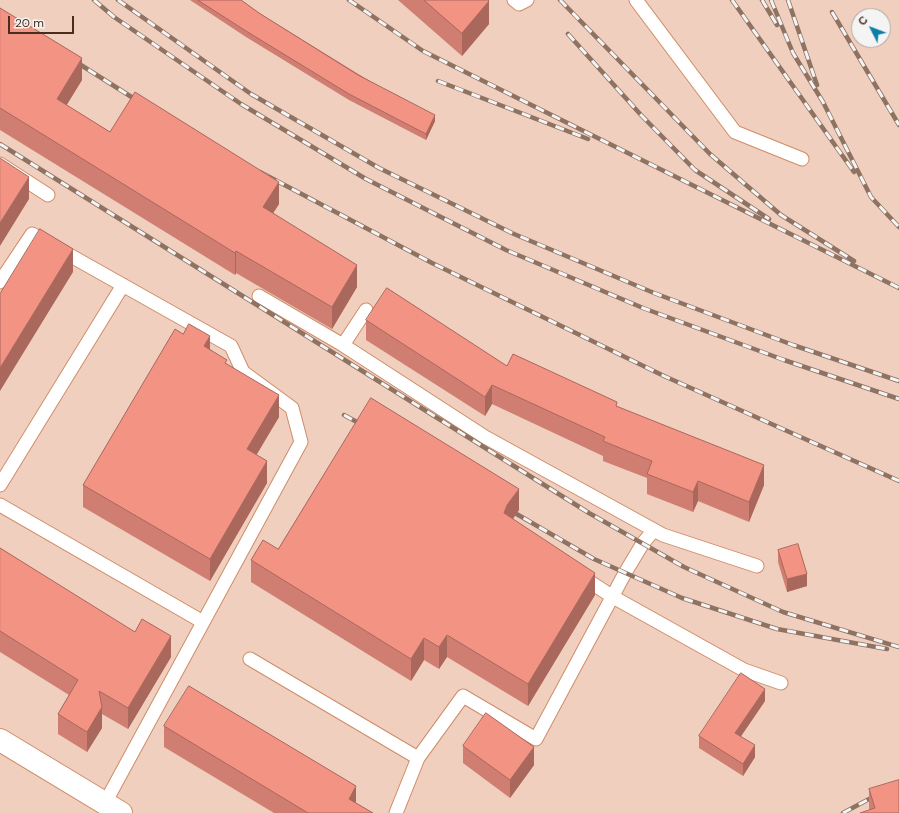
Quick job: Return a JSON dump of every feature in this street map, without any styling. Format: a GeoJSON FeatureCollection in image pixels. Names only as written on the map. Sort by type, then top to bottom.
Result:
{"type":"FeatureCollection","features":[{"type":"Feature","properties":{"kind":"street"},"geometry":{"type":"LineString","coordinates":[[0,740],[113,808]]}},
{"type":"Feature","properties":{"kind":"lane"},"geometry":{"type":"LineString","coordinates":[[514,0],[519,4],[527,0]]}},
{"type":"Feature","properties":{"kind":"lane"},"geometry":{"type":"LineString","coordinates":[[636,0],[735,132],[802,158]]}},
{"type":"Feature","properties":{"kind":"lane"},"geometry":{"type":"LineString","coordinates":[[0,164],[48,195]]}},
{"type":"Feature","properties":{"kind":"lane"},"geometry":{"type":"LineString","coordinates":[[0,282],[32,234],[231,346],[243,372],[292,408],[301,442],[203,622],[113,808]]}},
{"type":"Feature","properties":{"kind":"lane"},"geometry":{"type":"LineString","coordinates":[[0,485],[123,285]]}},
{"type":"Feature","properties":{"kind":"lane"},"geometry":{"type":"LineString","coordinates":[[259,296],[343,345],[485,437],[663,535],[757,566]]}},
{"type":"Feature","properties":{"kind":"lane"},"geometry":{"type":"LineString","coordinates":[[343,345],[366,310]]}},
{"type":"Feature","properties":{"kind":"lane"},"geometry":{"type":"LineString","coordinates":[[0,505],[203,622]]}},
{"type":"Feature","properties":{"kind":"lane"},"geometry":{"type":"LineString","coordinates":[[396,813],[418,758],[463,696],[536,739],[642,543],[654,530]]}},
{"type":"Feature","properties":{"kind":"lane"},"geometry":{"type":"LineString","coordinates":[[574,571],[613,597],[744,670],[782,683]]}},
{"type":"Feature","properties":{"kind":"lane"},"geometry":{"type":"LineString","coordinates":[[250,659],[418,758]]}},
{"type":"Feature","properties":{"kind":"shaded area"},"geometry":{"type":"Polygon","coordinates":[[[0,0],[899,0],[899,813],[0,813],[0,0]]]}},
{"type":"Feature","properties":{"kind":"building"},"geometry":{"type":"Polygon","coordinates":[[[198,0],[241,0],[259,13],[358,75],[435,115],[426,134],[349,94],[198,0]]]}},
{"type":"Feature","properties":{"kind":"building"},"geometry":{"type":"Polygon","coordinates":[[[424,0],[488,0],[489,1],[462,33],[424,0]]]}},
{"type":"Feature","properties":{"kind":"building"},"geometry":{"type":"Polygon","coordinates":[[[0,8],[82,58],[57,99],[110,132],[135,92],[279,182],[263,207],[357,265],[332,307],[236,251],[235,253],[0,108],[0,8]]]}},
{"type":"Feature","properties":{"kind":"building"},"geometry":{"type":"Polygon","coordinates":[[[0,158],[29,177],[0,223],[0,158]]]}},
{"type":"Feature","properties":{"kind":"building"},"geometry":{"type":"Polygon","coordinates":[[[40,229],[73,249],[0,368],[0,294],[40,229]]]}},
{"type":"Feature","properties":{"kind":"building"},"geometry":{"type":"Polygon","coordinates":[[[387,288],[507,366],[513,354],[617,402],[616,406],[764,465],[749,502],[698,481],[693,492],[647,474],[652,461],[603,441],[605,437],[492,385],[485,397],[366,320],[387,288]]]}},
{"type":"Feature","properties":{"kind":"building"},"geometry":{"type":"Polygon","coordinates":[[[189,324],[210,336],[204,346],[227,360],[225,363],[279,395],[247,449],[267,461],[210,559],[83,485],[175,329],[183,334],[189,324]]]}},
{"type":"Feature","properties":{"kind":"building"},"geometry":{"type":"Polygon","coordinates":[[[371,398],[519,489],[507,505],[504,513],[595,573],[528,684],[447,635],[439,647],[424,638],[411,659],[251,560],[263,540],[278,549],[371,398]]]}},
{"type":"Feature","properties":{"kind":"building"},"geometry":{"type":"Polygon","coordinates":[[[798,544],[807,574],[787,579],[778,550],[798,544]]]}},
{"type":"Feature","properties":{"kind":"building"},"geometry":{"type":"Polygon","coordinates":[[[0,548],[135,632],[142,619],[171,636],[128,708],[99,691],[102,707],[87,732],[58,714],[78,680],[0,631],[0,548]]]}},
{"type":"Feature","properties":{"kind":"building"},"geometry":{"type":"Polygon","coordinates":[[[741,673],[765,689],[735,733],[755,745],[743,764],[699,736],[741,673]]]}},
{"type":"Feature","properties":{"kind":"building"},"geometry":{"type":"Polygon","coordinates":[[[189,686],[356,786],[349,799],[373,813],[308,813],[164,726],[189,686]]]}},
{"type":"Feature","properties":{"kind":"building"},"geometry":{"type":"Polygon","coordinates":[[[486,713],[534,747],[510,780],[463,746],[486,713]]]}},
{"type":"Feature","properties":{"kind":"building"},"geometry":{"type":"Polygon","coordinates":[[[899,780],[899,813],[860,813],[875,808],[869,789],[899,780]]]}},
{"type":"Feature","properties":{"kind":"railway"},"geometry":{"type":"LineString","coordinates":[[94,0],[114,17],[241,104],[366,179],[506,250],[643,308],[784,360],[899,399]]}},
{"type":"Feature","properties":{"kind":"railway"},"geometry":{"type":"LineString","coordinates":[[118,0],[251,94],[379,168],[514,234],[654,293],[793,345],[899,381]]}},
{"type":"Feature","properties":{"kind":"railway"},"geometry":{"type":"LineString","coordinates":[[349,0],[423,51],[899,288]]}},
{"type":"Feature","properties":{"kind":"railway"},"geometry":{"type":"LineString","coordinates":[[560,0],[710,154],[781,215],[854,261]]}},
{"type":"Feature","properties":{"kind":"railway"},"geometry":{"type":"LineString","coordinates":[[732,0],[854,172]]}},
{"type":"Feature","properties":{"kind":"railway"},"geometry":{"type":"LineString","coordinates":[[762,0],[777,25]]}},
{"type":"Feature","properties":{"kind":"railway"},"geometry":{"type":"LineString","coordinates":[[771,0],[793,53],[823,102],[871,197],[899,227]]}},
{"type":"Feature","properties":{"kind":"railway"},"geometry":{"type":"LineString","coordinates":[[788,0],[817,85]]}},
{"type":"Feature","properties":{"kind":"railway"},"geometry":{"type":"LineString","coordinates":[[832,12],[899,125]]}},
{"type":"Feature","properties":{"kind":"railway"},"geometry":{"type":"LineString","coordinates":[[568,34],[641,115],[695,170],[769,219]]}},
{"type":"Feature","properties":{"kind":"railway"},"geometry":{"type":"LineString","coordinates":[[73,60],[141,103]]}},
{"type":"Feature","properties":{"kind":"railway"},"geometry":{"type":"LineString","coordinates":[[438,81],[588,139]]}},
{"type":"Feature","properties":{"kind":"railway"},"geometry":{"type":"LineString","coordinates":[[0,144],[589,513],[684,567],[783,612],[899,647]]}},
{"type":"Feature","properties":{"kind":"railway"},"geometry":{"type":"LineString","coordinates":[[260,172],[432,263],[664,376],[899,481]]}},
{"type":"Feature","properties":{"kind":"railway"},"geometry":{"type":"LineString","coordinates":[[344,415],[366,427]]}},
{"type":"Feature","properties":{"kind":"railway"},"geometry":{"type":"LineString","coordinates":[[508,509],[594,559],[682,598],[777,629],[887,649]]}},
{"type":"Feature","properties":{"kind":"railway"},"geometry":{"type":"LineString","coordinates":[[843,813],[899,783]]}}]}
